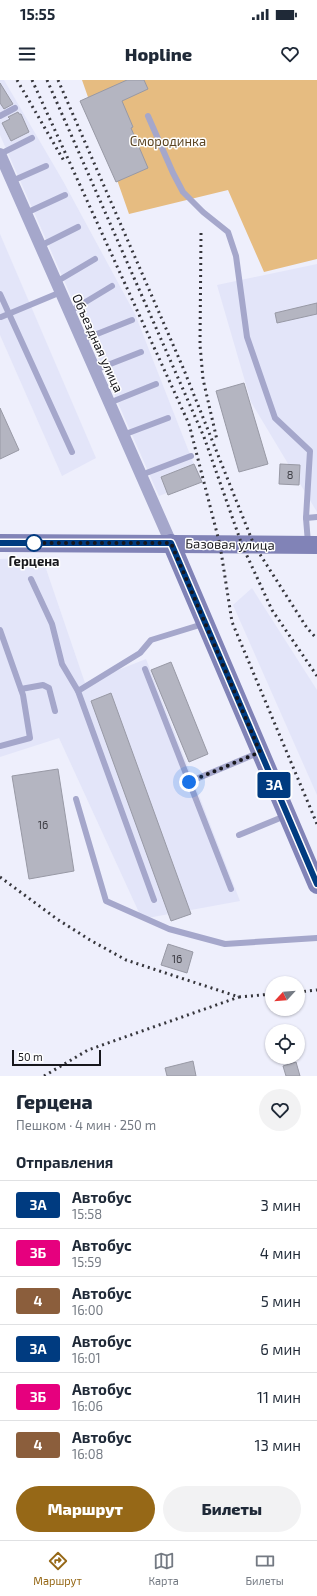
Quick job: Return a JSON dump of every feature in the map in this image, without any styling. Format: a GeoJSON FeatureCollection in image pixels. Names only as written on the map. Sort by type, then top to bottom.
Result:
{"type":"FeatureCollection","features":[{"type":"Feature","properties":{"kind":"main road","name":"Базовая улица"},"geometry":{"type":"LineString","coordinates":[[0,543],[312,545]]}},
{"type":"Feature","properties":{"kind":"main road"},"geometry":{"type":"LineString","coordinates":[[171,543],[317,885]]}},
{"type":"Feature","properties":{"kind":"street","name":"Объездная улица"},"geometry":{"type":"LineString","coordinates":[[0,154],[171,543]]}},
{"type":"Feature","properties":{"kind":"lane"},"geometry":{"type":"LineString","coordinates":[[0,116],[15,108]]}},
{"type":"Feature","properties":{"kind":"lane"},"geometry":{"type":"LineString","coordinates":[[148,116],[183,192],[203,212],[228,232],[236,256],[247,337],[275,418],[310,451],[306,518],[312,545]]}},
{"type":"Feature","properties":{"kind":"lane"},"geometry":{"type":"LineString","coordinates":[[0,154],[32,138]]}},
{"type":"Feature","properties":{"kind":"lane"},"geometry":{"type":"LineString","coordinates":[[12,181],[46,166]]}},
{"type":"Feature","properties":{"kind":"lane"},"geometry":{"type":"LineString","coordinates":[[26,212],[65,195]]}},
{"type":"Feature","properties":{"kind":"lane"},"geometry":{"type":"LineString","coordinates":[[40,246],[78,228]]}},
{"type":"Feature","properties":{"kind":"lane"},"geometry":{"type":"LineString","coordinates":[[2,317],[58,287],[94,259]]}},
{"type":"Feature","properties":{"kind":"lane"},"geometry":{"type":"LineString","coordinates":[[69,312],[112,286]]}},
{"type":"Feature","properties":{"kind":"lane"},"geometry":{"type":"LineString","coordinates":[[0,294],[72,452]]}},
{"type":"Feature","properties":{"kind":"lane"},"geometry":{"type":"LineString","coordinates":[[82,340],[132,320]]}},
{"type":"Feature","properties":{"kind":"lane"},"geometry":{"type":"LineString","coordinates":[[95,370],[141,352]]}},
{"type":"Feature","properties":{"kind":"lane"},"geometry":{"type":"LineString","coordinates":[[109,403],[156,384]]}},
{"type":"Feature","properties":{"kind":"lane"},"geometry":{"type":"LineString","coordinates":[[123,435],[168,418]]}},
{"type":"Feature","properties":{"kind":"lane"},"geometry":{"type":"LineString","coordinates":[[141,475],[191,456]]}},
{"type":"Feature","properties":{"kind":"lane"},"geometry":{"type":"LineString","coordinates":[[306,518],[317,517]]}},
{"type":"Feature","properties":{"kind":"lane"},"geometry":{"type":"LineString","coordinates":[[31,579],[52,624],[62,664],[78,691],[154,900]]}},
{"type":"Feature","properties":{"kind":"lane"},"geometry":{"type":"LineString","coordinates":[[78,691],[140,653],[151,640],[205,623]]}},
{"type":"Feature","properties":{"kind":"lane"},"geometry":{"type":"LineString","coordinates":[[0,630],[21,689],[30,738],[0,746]]}},
{"type":"Feature","properties":{"kind":"lane"},"geometry":{"type":"LineString","coordinates":[[145,669],[231,889]]}},
{"type":"Feature","properties":{"kind":"lane"},"geometry":{"type":"LineString","coordinates":[[21,689],[43,685],[49,688],[55,711]]}},
{"type":"Feature","properties":{"kind":"lane"},"geometry":{"type":"LineString","coordinates":[[189,782],[260,752]]}},
{"type":"Feature","properties":{"kind":"lane"},"geometry":{"type":"LineString","coordinates":[[76,799],[106,901],[169,929],[225,944],[317,938]]}},
{"type":"Feature","properties":{"kind":"lane"},"geometry":{"type":"LineString","coordinates":[[239,835],[287,815]]}},
{"type":"Feature","properties":{"kind":"shaded area"},"geometry":{"type":"Polygon","coordinates":[[[0,80],[4,80],[63,181],[135,314],[200,480],[159,496],[0,135],[0,80]]]}},
{"type":"Feature","properties":{"kind":"shaded area"},"geometry":{"type":"Polygon","coordinates":[[[0,234],[96,458],[62,476],[0,335],[0,234]]]}},
{"type":"Feature","properties":{"kind":"shaded area"},"geometry":{"type":"Polygon","coordinates":[[[317,264],[317,512],[251,402],[217,285],[317,264]]]}},
{"type":"Feature","properties":{"kind":"shaded area"},"geometry":{"type":"Polygon","coordinates":[[[42,557],[85,683],[146,659],[240,901],[142,919],[59,738],[0,757],[0,559],[42,557]]]}},
{"type":"Feature","properties":{"kind":"shaded area"},"geometry":{"type":"Polygon","coordinates":[[[252,588],[317,690],[317,795],[233,605],[252,588]]]}},
{"type":"Feature","properties":{"kind":"green space","name":"Смородинка"},"geometry":{"type":"Polygon","coordinates":[[[82,80],[317,80],[317,259],[264,272],[228,190],[129,214],[82,80]]]}},
{"type":"Feature","properties":{"kind":"building"},"geometry":{"type":"Polygon","coordinates":[[[127,80],[144,80],[148,89],[122,101],[133,127],[131,128],[148,168],[116,182],[80,101],[127,80]]]}},
{"type":"Feature","properties":{"kind":"building"},"geometry":{"type":"Polygon","coordinates":[[[0,83],[13,104],[4,109],[0,103],[0,83]]]}},
{"type":"Feature","properties":{"kind":"building"},"geometry":{"type":"Polygon","coordinates":[[[18,112],[21,114],[29,132],[11,141],[2,123],[10,119],[8,117],[18,112]]]}},
{"type":"Feature","properties":{"kind":"building"},"geometry":{"type":"Polygon","coordinates":[[[317,303],[317,314],[277,323],[275,313],[317,303]]]}},
{"type":"Feature","properties":{"kind":"building"},"geometry":{"type":"Polygon","coordinates":[[[244,383],[268,464],[239,472],[216,391],[244,383]]]}},
{"type":"Feature","properties":{"kind":"building"},"geometry":{"type":"Polygon","coordinates":[[[0,408],[19,450],[0,459],[0,408]]]}},
{"type":"Feature","properties":{"kind":"building"},"geometry":{"type":"Polygon","coordinates":[[[194,464],[202,482],[168,495],[161,477],[194,464]]]}},
{"type":"Feature","properties":{"kind":"building"},"geometry":{"type":"Polygon","coordinates":[[[280,464],[300,465],[299,485],[279,484],[280,464]]]}},
{"type":"Feature","properties":{"kind":"building"},"geometry":{"type":"Polygon","coordinates":[[[171,662],[208,754],[189,762],[151,670],[171,662]]]}},
{"type":"Feature","properties":{"kind":"building"},"geometry":{"type":"Polygon","coordinates":[[[111,693],[191,914],[171,921],[91,701],[111,693]]]}},
{"type":"Feature","properties":{"kind":"building"},"geometry":{"type":"Polygon","coordinates":[[[58,769],[74,871],[29,879],[12,776],[58,769]]]}},
{"type":"Feature","properties":{"kind":"building"},"geometry":{"type":"Polygon","coordinates":[[[168,944],[193,952],[187,973],[161,965],[168,944]]]}},
{"type":"Feature","properties":{"kind":"building"},"geometry":{"type":"Polygon","coordinates":[[[193,1061],[196,1076],[167,1076],[165,1068],[193,1061]]]}},
{"type":"Feature","properties":{"kind":"building"},"geometry":{"type":"Polygon","coordinates":[[[297,1064],[300,1076],[286,1076],[283,1066],[297,1064]]]}},
{"type":"Feature","properties":{"kind":"railway"},"geometry":{"type":"LineString","coordinates":[[17,80],[64,161]]}},
{"type":"Feature","properties":{"kind":"railway"},"geometry":{"type":"LineString","coordinates":[[32,80],[189,424],[220,545],[232,622],[317,824]]}},
{"type":"Feature","properties":{"kind":"railway"},"geometry":{"type":"LineString","coordinates":[[47,80],[204,437],[242,545],[272,610],[317,676]]}},
{"type":"Feature","properties":{"kind":"railway"},"geometry":{"type":"LineString","coordinates":[[58,80],[184,370],[254,545],[307,628],[317,639]]}},
{"type":"Feature","properties":{"kind":"railway"},"geometry":{"type":"LineString","coordinates":[[201,233],[200,345],[203,379],[217,440]]}},
{"type":"Feature","properties":{"kind":"railway"},"geometry":{"type":"LineString","coordinates":[[0,877],[57,919],[126,960],[239,997],[265,995]]}},
{"type":"Feature","properties":{"kind":"railway"},"geometry":{"type":"LineString","coordinates":[[305,991],[317,990]]}},
{"type":"Feature","properties":{"kind":"railway"},"geometry":{"type":"LineString","coordinates":[[44,1076],[88,1050],[239,997]]}},
{"type":"Feature","properties":{"kind":"bus line","name":"3А"},"geometry":{"type":"LineString","coordinates":[[0,543],[171,543],[317,884]]}},
{"type":"Feature","properties":{"kind":"place","name":"Герцена"},"geometry":{"type":"Point","coordinates":[34,543]}},
{"type":"Feature","properties":{"kind":"route"},"geometry":{"type":"LineString","coordinates":[[34,543],[32,543],[171,543],[260,752],[189,782]]}}]}
